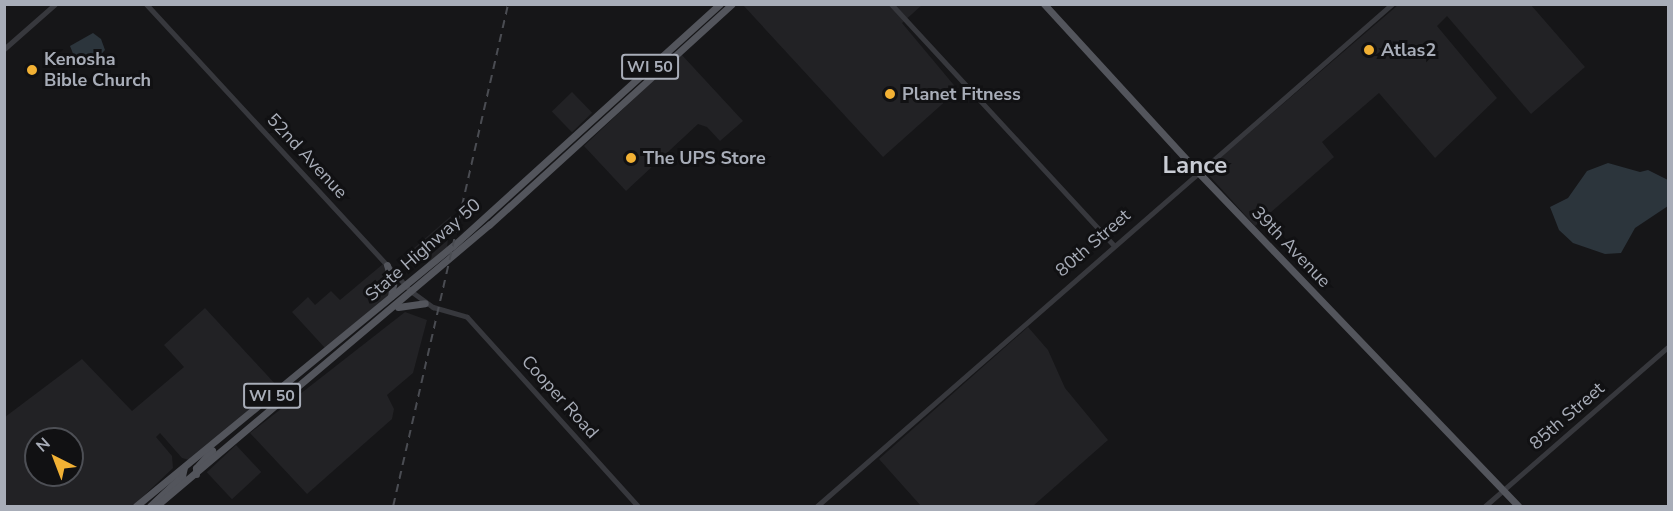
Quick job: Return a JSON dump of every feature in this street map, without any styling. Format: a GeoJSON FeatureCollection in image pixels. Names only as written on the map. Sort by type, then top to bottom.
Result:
{"type":"FeatureCollection","features":[{"type":"Feature","properties":{"kind":"main road","name":"State Highway 50"},"geometry":{"type":"LineString","coordinates":[[136,507],[406,286],[720,4]]}},
{"type":"Feature","properties":{"kind":"main road","name":"State Highway 50"},"geometry":{"type":"LineString","coordinates":[[156,507],[393,309],[732,4]]}},
{"type":"Feature","properties":{"kind":"main road","name":"39th Avenue"},"geometry":{"type":"LineString","coordinates":[[1044,4],[1197,171],[1518,507]]}},
{"type":"Feature","properties":{"kind":"main road"},"geometry":{"type":"LineString","coordinates":[[412,292],[445,252]]}},
{"type":"Feature","properties":{"kind":"main road"},"geometry":{"type":"LineString","coordinates":[[387,264],[393,284],[390,299]]}},
{"type":"Feature","properties":{"kind":"main road"},"geometry":{"type":"LineString","coordinates":[[370,328],[406,291],[406,286]]}},
{"type":"Feature","properties":{"kind":"main road"},"geometry":{"type":"LineString","coordinates":[[393,309],[425,303]]}},
{"type":"Feature","properties":{"kind":"main road"},"geometry":{"type":"LineString","coordinates":[[309,378],[330,348]]}},
{"type":"Feature","properties":{"kind":"main road"},"geometry":{"type":"LineString","coordinates":[[196,474],[201,461],[237,424]]}},
{"type":"Feature","properties":{"kind":"main road"},"geometry":{"type":"LineString","coordinates":[[150,507],[182,476],[184,467]]}},
{"type":"Feature","properties":{"kind":"street"},"geometry":{"type":"LineString","coordinates":[[4,49],[55,4]]}},
{"type":"Feature","properties":{"kind":"street","name":"52nd Avenue"},"geometry":{"type":"LineString","coordinates":[[146,4],[412,292],[425,303],[457,311]]}},
{"type":"Feature","properties":{"kind":"street"},"geometry":{"type":"LineString","coordinates":[[891,4],[1113,245]]}},
{"type":"Feature","properties":{"kind":"street","name":"80th Street"},"geometry":{"type":"LineString","coordinates":[[817,507],[1197,171],[1392,4]]}},
{"type":"Feature","properties":{"kind":"street","name":"Cooper Road"},"geometry":{"type":"LineString","coordinates":[[457,311],[471,321],[638,507]]}},
{"type":"Feature","properties":{"kind":"street","name":"85th Street"},"geometry":{"type":"LineString","coordinates":[[1485,507],[1668,347]]}},
{"type":"Feature","properties":{"kind":"shaded area"},"geometry":{"type":"Polygon","coordinates":[[[743,5],[922,5],[902,23],[958,90],[883,157],[743,5]]]}},
{"type":"Feature","properties":{"kind":"shaded area"},"geometry":{"type":"Polygon","coordinates":[[[1398,5],[1531,5],[1585,67],[1531,114],[1447,16],[1437,26],[1497,98],[1435,158],[1379,93],[1322,142],[1334,157],[1255,226],[1205,171],[1398,5]]]}},
{"type":"Feature","properties":{"kind":"shaded area"},"geometry":{"type":"Polygon","coordinates":[[[93,33],[101,39],[105,50],[91,65],[74,56],[70,46],[93,33]]]}},
{"type":"Feature","properties":{"kind":"shaded area"},"geometry":{"type":"Polygon","coordinates":[[[681,54],[743,121],[720,141],[707,127],[698,124],[626,191],[584,146],[681,54]]]}},
{"type":"Feature","properties":{"kind":"shaded area"},"geometry":{"type":"Polygon","coordinates":[[[572,92],[592,113],[572,132],[552,111],[572,92]]]}},
{"type":"Feature","properties":{"kind":"shaded area"},"geometry":{"type":"Polygon","coordinates":[[[1608,163],[1640,172],[1648,170],[1668,180],[1668,206],[1635,228],[1621,253],[1605,254],[1573,243],[1559,230],[1550,207],[1568,198],[1587,171],[1608,163]]]}},
{"type":"Feature","properties":{"kind":"shaded area"},"geometry":{"type":"Polygon","coordinates":[[[451,216],[447,247],[428,263],[414,248],[451,216]]]}},
{"type":"Feature","properties":{"kind":"shaded area"},"geometry":{"type":"Polygon","coordinates":[[[383,264],[395,278],[397,288],[325,348],[292,312],[308,297],[315,305],[331,291],[340,300],[383,264]]]}},
{"type":"Feature","properties":{"kind":"shaded area"},"geometry":{"type":"Polygon","coordinates":[[[205,308],[278,387],[189,460],[182,458],[160,433],[156,437],[172,456],[173,468],[133,506],[5,506],[5,417],[82,359],[132,411],[184,367],[164,345],[205,308]]]}},
{"type":"Feature","properties":{"kind":"shaded area"},"geometry":{"type":"Polygon","coordinates":[[[405,312],[427,320],[413,373],[387,395],[394,409],[392,419],[307,494],[250,433],[405,312]]]}},
{"type":"Feature","properties":{"kind":"shaded area"},"geometry":{"type":"Polygon","coordinates":[[[1028,327],[1048,350],[1065,388],[1108,440],[1033,506],[921,506],[879,459],[1028,327]]]}},
{"type":"Feature","properties":{"kind":"shaded area"},"geometry":{"type":"Polygon","coordinates":[[[236,445],[261,472],[232,499],[207,472],[236,445]]]}},
{"type":"Feature","properties":{"kind":"railway"},"geometry":{"type":"LineString","coordinates":[[393,506],[508,4]]}},
{"type":"Feature","properties":{"kind":"place","name":"Atlas2"},"geometry":{"type":"Point","coordinates":[1369,50]}},
{"type":"Feature","properties":{"kind":"place","name":"Kenosha Bible Church"},"geometry":{"type":"Point","coordinates":[32,70]}},
{"type":"Feature","properties":{"kind":"place","name":"Planet Fitness"},"geometry":{"type":"Point","coordinates":[890,94]}},
{"type":"Feature","properties":{"kind":"place","name":"The UPS Store"},"geometry":{"type":"Point","coordinates":[631,158]}},
{"type":"Feature","properties":{"kind":"district","name":"Lance"},"geometry":{"type":"Point","coordinates":[1195,166]}}]}
